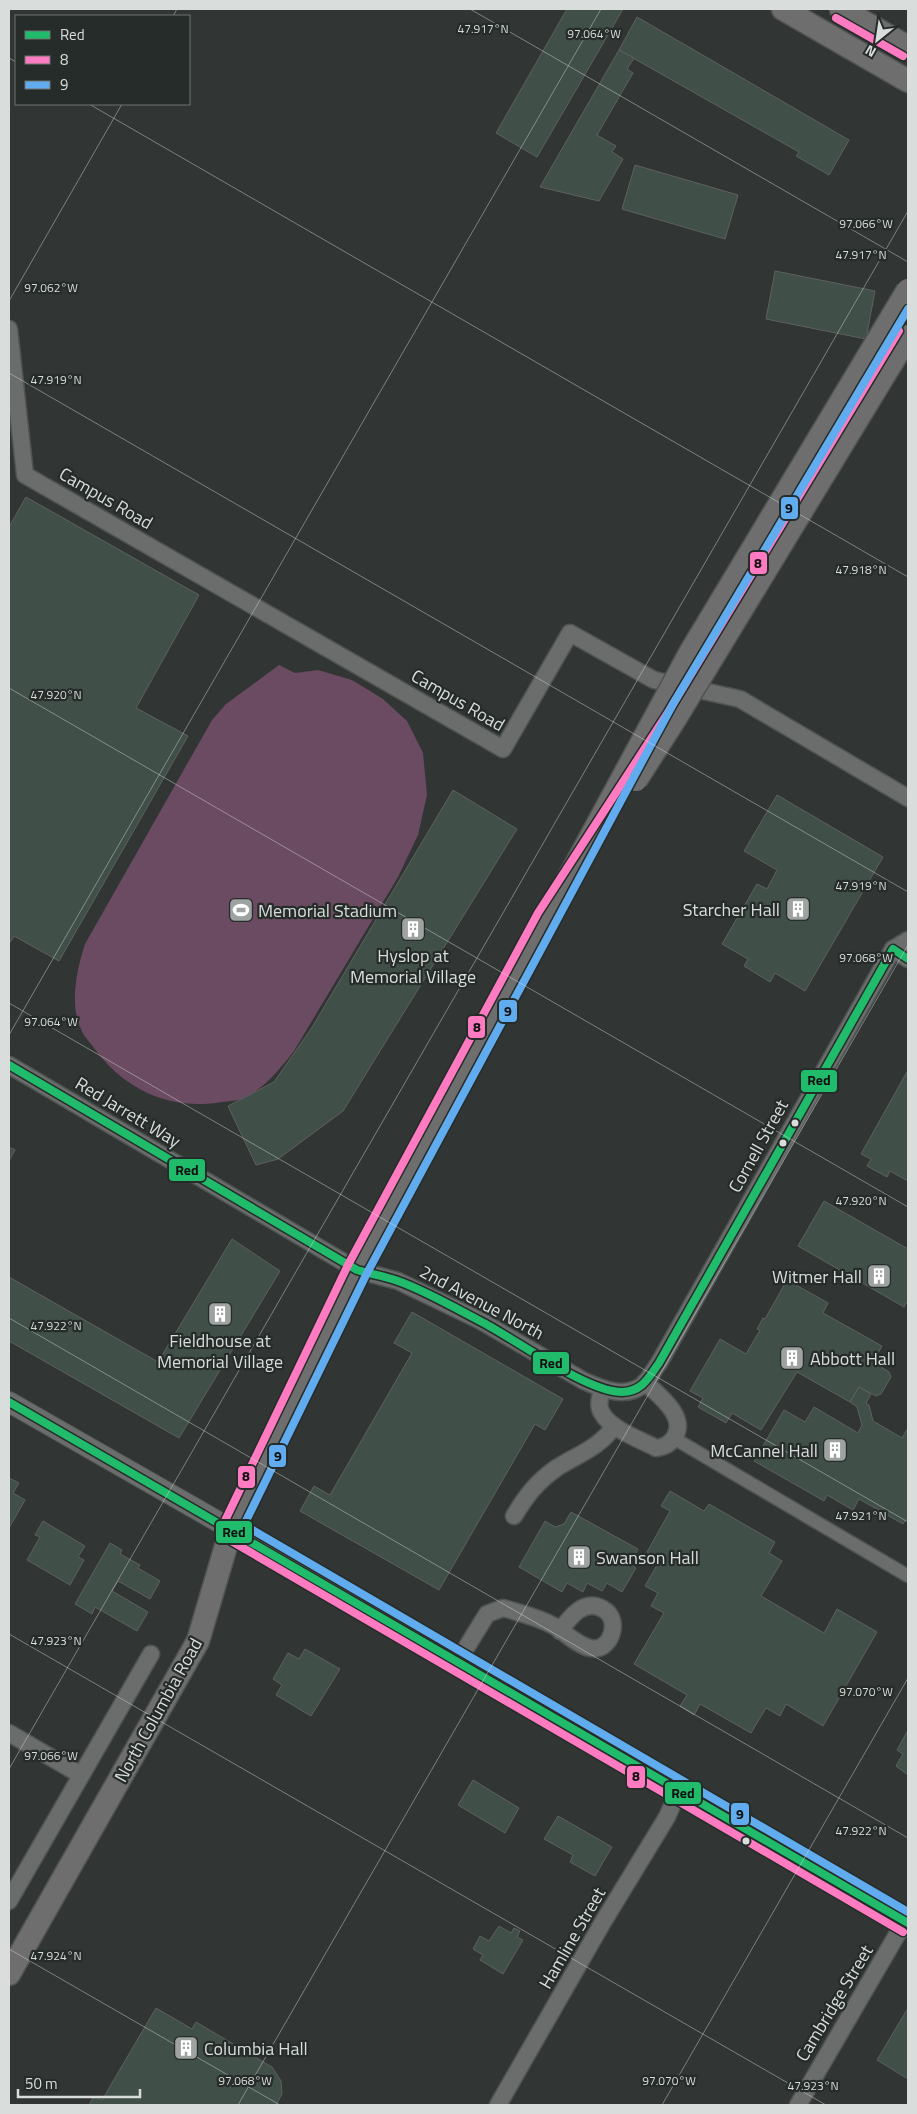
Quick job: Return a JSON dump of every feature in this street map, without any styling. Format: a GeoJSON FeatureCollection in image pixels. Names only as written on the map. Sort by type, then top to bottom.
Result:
{"type":"FeatureCollection","features":[{"type":"Feature","properties":{"kind":"main road"},"geometry":{"type":"LineString","coordinates":[[841,9],[865,17],[908,47]]}},
{"type":"Feature","properties":{"kind":"main road"},"geometry":{"type":"LineString","coordinates":[[791,11],[908,81]]}},
{"type":"Feature","properties":{"kind":"main road"},"geometry":{"type":"LineString","coordinates":[[548,918],[690,653],[908,290]]}},
{"type":"Feature","properties":{"kind":"main road"},"geometry":{"type":"LineString","coordinates":[[548,918],[675,719],[908,336]]}},
{"type":"Feature","properties":{"kind":"main road","name":"North Columbia Road"},"geometry":{"type":"LineString","coordinates":[[9,1974],[198,1641],[231,1529],[357,1270],[548,918]]}},
{"type":"Feature","properties":{"kind":"street","name":"Campus Road"},"geometry":{"type":"LineString","coordinates":[[9,329],[25,475],[503,749],[570,633],[654,680],[740,699],[908,798]]}},
{"type":"Feature","properties":{"kind":"street"},"geometry":{"type":"LineString","coordinates":[[908,940],[893,949],[908,958]]}},
{"type":"Feature","properties":{"kind":"street","name":"Cornell Street"},"geometry":{"type":"LineString","coordinates":[[645,1382],[659,1363],[893,949]]}},
{"type":"Feature","properties":{"kind":"street","name":"Red Jarrett Way"},"geometry":{"type":"LineString","coordinates":[[9,1065],[357,1270]]}},
{"type":"Feature","properties":{"kind":"street","name":"2nd Avenue North"},"geometry":{"type":"LineString","coordinates":[[357,1270],[398,1281],[481,1321],[584,1382],[602,1390],[628,1392],[645,1382]]}},
{"type":"Feature","properties":{"kind":"street"},"geometry":{"type":"LineString","coordinates":[[602,1390],[599,1402],[601,1413],[614,1426],[656,1448],[666,1446],[673,1440],[678,1431],[679,1422],[645,1382]]}},
{"type":"Feature","properties":{"kind":"street"},"geometry":{"type":"LineString","coordinates":[[9,1402],[907,1922]]}},
{"type":"Feature","properties":{"kind":"street"},"geometry":{"type":"LineString","coordinates":[[514,1516],[528,1492],[555,1470],[598,1445],[614,1426]]}},
{"type":"Feature","properties":{"kind":"street"},"geometry":{"type":"LineString","coordinates":[[682,1443],[908,1576]]}},
{"type":"Feature","properties":{"kind":"street"},"geometry":{"type":"LineString","coordinates":[[458,1661],[487,1614],[503,1608],[536,1618],[560,1631]]}},
{"type":"Feature","properties":{"kind":"street"},"geometry":{"type":"LineString","coordinates":[[9,1901],[151,1654]]}},
{"type":"Feature","properties":{"kind":"street"},"geometry":{"type":"LineString","coordinates":[[9,1733],[81,1775]]}},
{"type":"Feature","properties":{"kind":"street","name":"Hamline Street"},"geometry":{"type":"LineString","coordinates":[[498,2105],[603,1922],[667,1817],[679,1790]]}},
{"type":"Feature","properties":{"kind":"street","name":"Cambridge Street"},"geometry":{"type":"LineString","coordinates":[[798,2105],[907,1922]]}},
{"type":"Feature","properties":{"kind":"shaded area","name":"Memorial Stadium"},"geometry":{"type":"Polygon","coordinates":[[[279,665],[295,673],[318,670],[352,680],[383,699],[407,721],[423,753],[427,795],[418,835],[398,877],[294,1051],[272,1078],[252,1094],[239,1100],[203,1104],[167,1100],[134,1086],[119,1075],[106,1063],[83,1034],[75,1009],[79,964],[85,944],[212,720],[226,704],[279,665]]]}},
{"type":"Feature","properties":{"kind":"building"},"geometry":{"type":"Polygon","coordinates":[[[567,9],[623,9],[537,157],[496,133],[567,9]]]}},
{"type":"Feature","properties":{"kind":"building"},"geometry":{"type":"Polygon","coordinates":[[[637,17],[849,140],[829,175],[796,156],[799,152],[619,50],[637,17]]]}},
{"type":"Feature","properties":{"kind":"building"},"geometry":{"type":"Polygon","coordinates":[[[619,50],[634,58],[627,69],[633,73],[597,135],[616,146],[612,152],[623,159],[599,201],[540,187],[619,50]]]}},
{"type":"Feature","properties":{"kind":"building"},"geometry":{"type":"Polygon","coordinates":[[[635,165],[738,195],[725,239],[622,209],[635,165]]]}},
{"type":"Feature","properties":{"kind":"building"},"geometry":{"type":"Polygon","coordinates":[[[775,271],[875,291],[866,339],[766,319],[775,271]]]}},
{"type":"Feature","properties":{"kind":"building"},"geometry":{"type":"Polygon","coordinates":[[[26,497],[199,595],[136,708],[188,736],[59,961],[14,936],[9,944],[9,527],[26,497]]]}},
{"type":"Feature","properties":{"kind":"building","name":"Hyslop at Memorial Village"},"geometry":{"type":"Polygon","coordinates":[[[453,790],[517,829],[343,1111],[278,1159],[256,1165],[228,1106],[274,1082],[311,1029],[453,790]]]}},
{"type":"Feature","properties":{"kind":"building","name":"Starcher Hall"},"geometry":{"type":"Polygon","coordinates":[[[777,795],[883,857],[805,991],[775,973],[770,982],[744,966],[748,959],[722,944],[757,884],[767,889],[777,870],[744,851],[777,795]]]}},
{"type":"Feature","properties":{"kind":"building"},"geometry":{"type":"Polygon","coordinates":[[[908,1070],[908,1180],[906,1180],[890,1171],[887,1177],[867,1166],[871,1159],[861,1154],[908,1070]]]}},
{"type":"Feature","properties":{"kind":"building"},"geometry":{"type":"Polygon","coordinates":[[[9,1147],[15,1150],[9,1161],[9,1147]]]}},
{"type":"Feature","properties":{"kind":"building","name":"Witmer Hall"},"geometry":{"type":"Polygon","coordinates":[[[824,1201],[908,1249],[908,1304],[906,1303],[904,1307],[798,1246],[824,1201]]]}},
{"type":"Feature","properties":{"kind":"building","name":"Fieldhouse at Memorial Village"},"geometry":{"type":"Polygon","coordinates":[[[232,1239],[280,1271],[179,1438],[9,1341],[9,1277],[158,1362],[232,1239]]]}},
{"type":"Feature","properties":{"kind":"building","name":"Abbott Hall"},"geometry":{"type":"Polygon","coordinates":[[[787,1280],[828,1303],[823,1313],[882,1346],[873,1362],[889,1372],[891,1377],[881,1394],[876,1396],[859,1387],[850,1402],[797,1372],[761,1430],[732,1413],[726,1423],[698,1407],[703,1398],[690,1391],[720,1339],[746,1354],[760,1330],[757,1329],[763,1318],[765,1319],[787,1280]]]}},
{"type":"Feature","properties":{"kind":"building"},"geometry":{"type":"Polygon","coordinates":[[[412,1312],[563,1399],[545,1430],[535,1424],[439,1590],[300,1511],[314,1486],[330,1495],[412,1353],[394,1343],[412,1312]]]}},
{"type":"Feature","properties":{"kind":"building","name":"McCannel Hall"},"geometry":{"type":"Polygon","coordinates":[[[859,1387],[871,1394],[866,1403],[869,1405],[873,1421],[902,1438],[908,1428],[908,1519],[903,1524],[859,1499],[853,1510],[827,1495],[824,1501],[754,1461],[784,1410],[805,1422],[814,1407],[858,1433],[862,1425],[857,1407],[850,1402],[859,1387]]]}},
{"type":"Feature","properties":{"kind":"building"},"geometry":{"type":"Polygon","coordinates":[[[9,1478],[19,1483],[13,1493],[25,1500],[9,1528],[9,1478]]]}},
{"type":"Feature","properties":{"kind":"building"},"geometry":{"type":"Polygon","coordinates":[[[670,1491],[704,1511],[709,1504],[775,1542],[769,1553],[782,1561],[761,1596],[824,1633],[837,1609],[877,1632],[823,1726],[786,1704],[780,1716],[766,1708],[751,1733],[700,1704],[694,1715],[680,1706],[687,1695],[634,1664],[664,1613],[651,1606],[658,1593],[645,1586],[660,1560],[647,1552],[670,1511],[661,1506],[670,1491]]]}},
{"type":"Feature","properties":{"kind":"building","name":"Swanson Hall"},"geometry":{"type":"Polygon","coordinates":[[[571,1512],[638,1549],[630,1564],[636,1568],[622,1592],[607,1583],[602,1591],[587,1583],[583,1592],[567,1583],[562,1592],[519,1567],[545,1521],[555,1527],[564,1524],[571,1512]]]}},
{"type":"Feature","properties":{"kind":"building"},"geometry":{"type":"Polygon","coordinates":[[[43,1521],[85,1546],[78,1557],[84,1560],[70,1585],[27,1560],[40,1537],[35,1535],[43,1521]]]}},
{"type":"Feature","properties":{"kind":"building"},"geometry":{"type":"Polygon","coordinates":[[[110,1543],[122,1550],[120,1554],[140,1565],[138,1568],[160,1581],[150,1599],[118,1581],[112,1591],[148,1612],[137,1631],[95,1607],[92,1614],[75,1604],[110,1543]]]}},
{"type":"Feature","properties":{"kind":"building"},"geometry":{"type":"Polygon","coordinates":[[[305,1649],[340,1669],[311,1716],[276,1695],[282,1685],[273,1679],[288,1653],[299,1659],[305,1649]]]}},
{"type":"Feature","properties":{"kind":"building"},"geometry":{"type":"Polygon","coordinates":[[[908,1730],[908,1775],[896,1766],[903,1754],[897,1750],[908,1730]]]}},
{"type":"Feature","properties":{"kind":"building"},"geometry":{"type":"Polygon","coordinates":[[[473,1780],[519,1808],[505,1833],[458,1805],[473,1780]]]}},
{"type":"Feature","properties":{"kind":"building"},"geometry":{"type":"Polygon","coordinates":[[[558,1816],[612,1847],[595,1876],[570,1862],[573,1855],[544,1839],[558,1816]]]}},
{"type":"Feature","properties":{"kind":"building"},"geometry":{"type":"Polygon","coordinates":[[[499,1926],[511,1933],[514,1928],[520,1931],[517,1937],[523,1940],[503,1974],[480,1960],[483,1955],[473,1949],[480,1936],[489,1941],[499,1926]]]}},
{"type":"Feature","properties":{"kind":"building","name":"Columbia Hall"},"geometry":{"type":"Polygon","coordinates":[[[156,2008],[192,2029],[196,2022],[272,2067],[281,2081],[282,2094],[276,2105],[89,2105],[94,2096],[102,2100],[156,2008]]]}},
{"type":"Feature","properties":{"kind":"building"},"geometry":{"type":"Polygon","coordinates":[[[908,2008],[908,2079],[877,2060],[908,2008]]]}},
{"type":"Feature","properties":{"kind":"transit line","name":"8"},"geometry":{"type":"LineString","coordinates":[[836,18],[903,56]]}},
{"type":"Feature","properties":{"kind":"transit line","name":"9"},"geometry":{"type":"LineString","coordinates":[[908,309],[673,704],[366,1275],[244,1525],[908,1912]]}},
{"type":"Feature","properties":{"kind":"transit line","name":"8"},"geometry":{"type":"LineString","coordinates":[[899,331],[667,714],[538,913],[348,1265],[221,1529],[226,1538],[903,1932]]}},
{"type":"Feature","properties":{"kind":"transit line","name":"Red"},"geometry":{"type":"LineString","coordinates":[[9,1065],[357,1270],[393,1279],[429,1294],[494,1329],[570,1374],[607,1390],[622,1392],[640,1387],[659,1363],[893,949],[908,959]]}},
{"type":"Feature","properties":{"kind":"transit line","name":"Red"},"geometry":{"type":"LineString","coordinates":[[9,1402],[908,1923]]}},
{"type":"Feature","properties":{"kind":"place","name":"Starcher Hall"},"geometry":{"type":"Point","coordinates":[798,909]}},
{"type":"Feature","properties":{"kind":"place","name":"Memorial Stadium"},"geometry":{"type":"Point","coordinates":[241,910]}},
{"type":"Feature","properties":{"kind":"place","name":"Hyslop at Memorial Village"},"geometry":{"type":"Point","coordinates":[413,929]}},
{"type":"Feature","properties":{"kind":"place","name":"Witmer Hall"},"geometry":{"type":"Point","coordinates":[879,1276]}},
{"type":"Feature","properties":{"kind":"place","name":"Fieldhouse at Memorial Village"},"geometry":{"type":"Point","coordinates":[220,1314]}},
{"type":"Feature","properties":{"kind":"place","name":"Abbott Hall"},"geometry":{"type":"Point","coordinates":[792,1358]}},
{"type":"Feature","properties":{"kind":"place","name":"McCannel Hall"},"geometry":{"type":"Point","coordinates":[835,1450]}},
{"type":"Feature","properties":{"kind":"place","name":"Swanson Hall"},"geometry":{"type":"Point","coordinates":[579,1557]}},
{"type":"Feature","properties":{"kind":"place","name":"Columbia Hall"},"geometry":{"type":"Point","coordinates":[186,2048]}}]}
